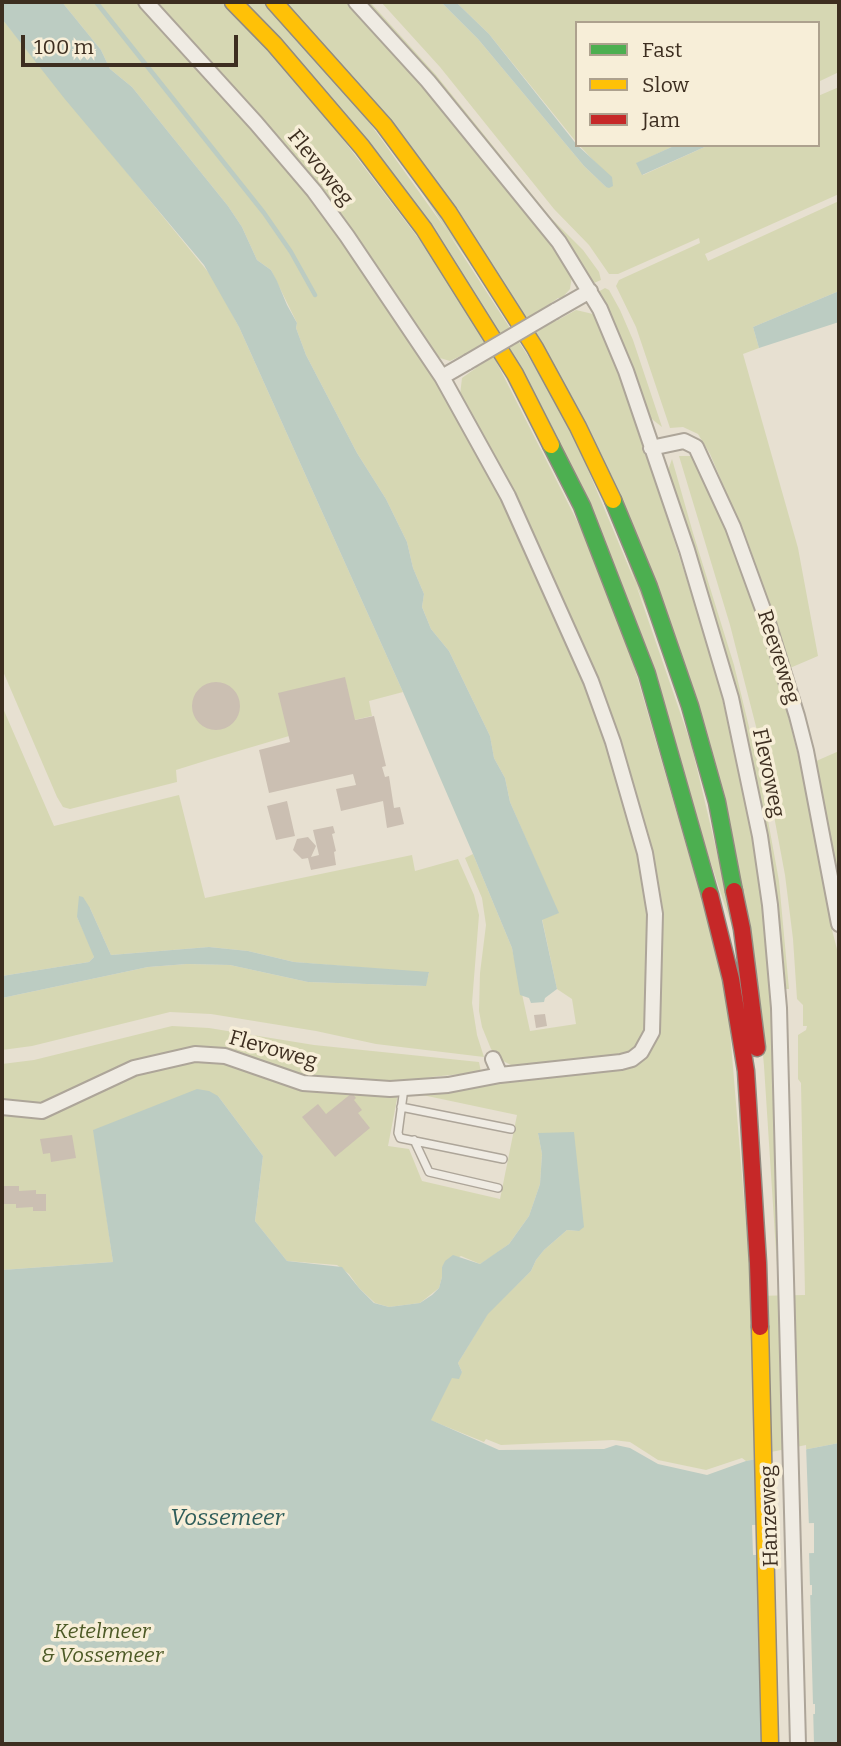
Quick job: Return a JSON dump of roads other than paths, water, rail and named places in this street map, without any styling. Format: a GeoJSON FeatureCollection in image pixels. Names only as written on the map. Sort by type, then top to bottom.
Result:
{"type":"FeatureCollection","features":[{"type":"Feature","properties":{"kind":"highway"},"geometry":{"type":"LineString","coordinates":[[233,2],[308,82],[362,147],[446,262],[534,408],[582,506],[647,674],[681,786],[731,979],[771,1288]]}},
{"type":"Feature","properties":{"kind":"highway"},"geometry":{"type":"LineString","coordinates":[[274,2],[384,125],[484,265],[535,348],[578,426],[649,587],[707,765],[742,929],[753,1005],[762,1107],[771,1288]]}},
{"type":"Feature","properties":{"kind":"highway","name":"Hanzeweg"},"geometry":{"type":"LineString","coordinates":[[770,1744],[771,1288]]}},
{"type":"Feature","properties":{"kind":"highway","name":"Hanzeweg"},"geometry":{"type":"LineString","coordinates":[[771,1288],[783,1744]]}},
{"type":"Feature","properties":{"kind":"street","name":"Flevoweg"},"geometry":{"type":"LineString","coordinates":[[2,1107],[42,1111],[134,1069],[195,1054],[225,1056],[303,1083],[404,1088],[448,1085],[500,1075],[621,1062],[641,1052],[652,1032],[655,914],[653,887],[642,842],[613,742],[591,681],[508,496],[442,377],[314,191],[146,2]]}},
{"type":"Feature","properties":{"kind":"street","name":"Flevoweg"},"geometry":{"type":"LineString","coordinates":[[356,2],[428,81],[559,242],[590,291],[618,349],[687,551],[731,698],[760,836],[770,905],[779,1008],[771,1288]]}},
{"type":"Feature","properties":{"kind":"street"},"geometry":{"type":"LineString","coordinates":[[442,377],[590,291]]}},
{"type":"Feature","properties":{"kind":"street","name":"Reeveweg"},"geometry":{"type":"LineString","coordinates":[[651,448],[684,441],[696,447],[733,527],[768,623],[797,716],[839,924]]}},
{"type":"Feature","properties":{"kind":"street"},"geometry":{"type":"LineString","coordinates":[[493,1059],[500,1075]]}},
{"type":"Feature","properties":{"kind":"street","name":"Hanzeweg"},"geometry":{"type":"LineString","coordinates":[[771,1288],[798,1744]]}},
{"type":"Feature","properties":{"kind":"lane"},"geometry":{"type":"LineString","coordinates":[[404,1088],[398,1133],[400,1138],[503,1159]]}},
{"type":"Feature","properties":{"kind":"lane"},"geometry":{"type":"LineString","coordinates":[[401,1107],[511,1129]]}},
{"type":"Feature","properties":{"kind":"lane"},"geometry":{"type":"LineString","coordinates":[[414,1140],[429,1172],[498,1188]]}},
{"type":"Feature","properties":{"kind":"water"},"geometry":{"type":"Polygon","coordinates":[[[2,2],[62,2],[101,50],[110,69],[132,87],[228,206],[242,227],[257,260],[271,270],[277,281],[297,323],[296,328],[306,355],[407,542],[413,568],[424,594],[422,607],[431,629],[449,651],[490,736],[494,758],[505,778],[510,802],[559,913],[542,920],[557,989],[545,998],[544,1002],[531,1003],[529,998],[520,995],[512,948],[473,854],[239,327],[204,265],[64,98],[2,19],[2,2]]]}},
{"type":"Feature","properties":{"kind":"water"},"geometry":{"type":"Polygon","coordinates":[[[441,2],[456,2],[489,34],[575,142],[575,147],[579,147],[612,177],[613,186],[606,187],[584,166],[478,39],[441,2]]]}},
{"type":"Feature","properties":{"kind":"water"},"geometry":{"type":"Polygon","coordinates":[[[672,147],[705,147],[642,175],[636,163],[672,147]]]}},
{"type":"Feature","properties":{"kind":"water"},"geometry":{"type":"Polygon","coordinates":[[[839,291],[839,322],[759,348],[753,327],[839,291]]]}},
{"type":"Feature","properties":{"kind":"water"},"geometry":{"type":"Polygon","coordinates":[[[79,896],[83,897],[90,908],[111,955],[209,947],[248,951],[294,962],[429,972],[426,986],[308,982],[230,965],[187,964],[148,967],[2,998],[2,976],[89,962],[94,957],[77,917],[79,896]]]}},
{"type":"Feature","properties":{"kind":"water","name":"Vossemeer"},"geometry":{"type":"Polygon","coordinates":[[[197,1089],[218,1096],[263,1156],[255,1221],[287,1261],[342,1267],[374,1303],[389,1307],[420,1303],[432,1295],[439,1288],[445,1261],[453,1255],[480,1264],[509,1244],[529,1216],[540,1184],[542,1154],[538,1133],[574,1132],[584,1227],[579,1231],[567,1230],[544,1250],[531,1271],[488,1314],[458,1363],[462,1372],[459,1379],[452,1378],[431,1420],[499,1450],[604,1449],[616,1445],[630,1448],[658,1464],[707,1475],[746,1461],[839,1443],[839,1744],[2,1744],[2,1270],[113,1262],[93,1130],[197,1089]],[[814,1523],[752,1525],[753,1555],[814,1553],[814,1523]],[[812,1585],[757,1587],[785,1597],[812,1595],[812,1585]],[[815,1704],[760,1705],[788,1715],[815,1714],[815,1704]]]}},
{"type":"Feature","properties":{"kind":"waterway"},"geometry":{"type":"LineString","coordinates":[[96,2],[264,213],[291,252],[315,295]]}},
{"type":"Feature","properties":{"kind":"park label","name":"Ketelmeer & Vossemeer"},"geometry":{"type":"Point","coordinates":[102,1644]}}]}
